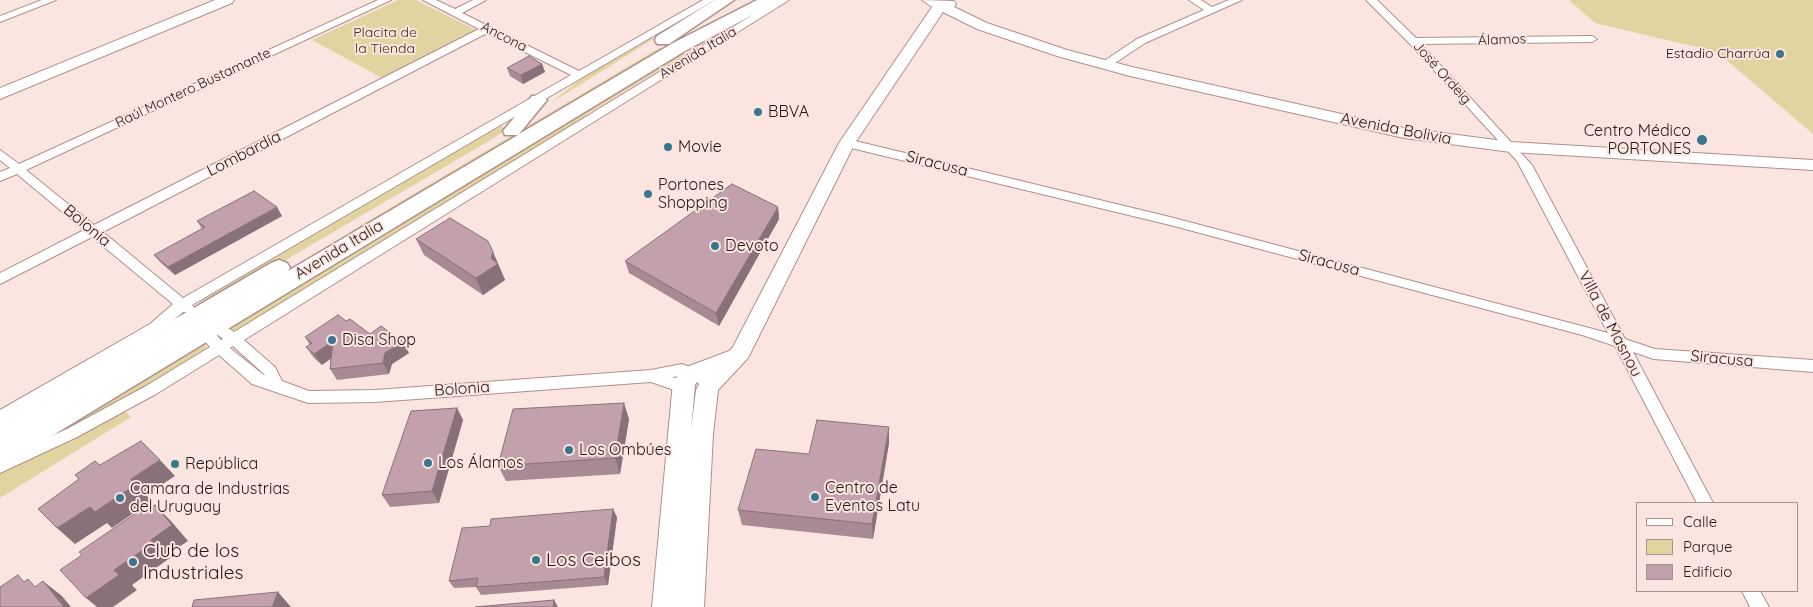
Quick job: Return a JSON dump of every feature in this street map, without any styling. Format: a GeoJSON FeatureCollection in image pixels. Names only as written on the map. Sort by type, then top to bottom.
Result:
{"type":"FeatureCollection","features":[{"type":"Feature","properties":{"kind":"main road","name":"Avenida Italia"},"geometry":{"type":"LineString","coordinates":[[0,433],[204,324],[678,42],[726,0]]}},
{"type":"Feature","properties":{"kind":"main road"},"geometry":{"type":"LineString","coordinates":[[678,42],[684,34],[739,0]]}},
{"type":"Feature","properties":{"kind":"main road","name":"Avenida Italia"},"geometry":{"type":"LineString","coordinates":[[0,454],[58,419],[307,258],[334,235],[512,131],[678,42],[770,0]]}},
{"type":"Feature","properties":{"kind":"main road"},"geometry":{"type":"LineString","coordinates":[[512,131],[538,100]]}},
{"type":"Feature","properties":{"kind":"street"},"geometry":{"type":"LineString","coordinates":[[0,19],[51,0]]}},
{"type":"Feature","properties":{"kind":"street"},"geometry":{"type":"LineString","coordinates":[[0,94],[228,0]]}},
{"type":"Feature","properties":{"kind":"street","name":"Raúl Montero Bustamante"},"geometry":{"type":"LineString","coordinates":[[0,177],[386,0]]}},
{"type":"Feature","properties":{"kind":"street","name":"Ancona"},"geometry":{"type":"LineString","coordinates":[[428,0],[579,75]]}},
{"type":"Feature","properties":{"kind":"street"},"geometry":{"type":"LineString","coordinates":[[439,5],[449,0]]}},
{"type":"Feature","properties":{"kind":"street"},"geometry":{"type":"LineString","coordinates":[[455,13],[481,0]]}},
{"type":"Feature","properties":{"kind":"street","name":"Avenida Italia"},"geometry":{"type":"LineString","coordinates":[[0,417],[155,328],[204,324],[234,339],[586,122],[678,42],[710,0]]}},
{"type":"Feature","properties":{"kind":"street","name":"Avenida Italia"},"geometry":{"type":"LineString","coordinates":[[0,466],[72,433],[127,404],[204,324],[538,100],[579,75],[678,42],[784,0]]}},
{"type":"Feature","properties":{"kind":"street"},"geometry":{"type":"LineString","coordinates":[[1194,0],[1212,10]]}},
{"type":"Feature","properties":{"kind":"street"},"geometry":{"type":"LineString","coordinates":[[1105,65],[1141,41],[1237,0]]}},
{"type":"Feature","properties":{"kind":"street","name":"José Ordeig"},"geometry":{"type":"LineString","coordinates":[[1371,0],[1413,41],[1511,147]]}},
{"type":"Feature","properties":{"kind":"street"},"geometry":{"type":"LineString","coordinates":[[665,607],[698,382],[740,352],[847,143],[944,2]]}},
{"type":"Feature","properties":{"kind":"street","name":"Avenida Bolivia"},"geometry":{"type":"LineString","coordinates":[[944,2],[963,18],[1062,53],[1105,65],[1404,133],[1511,147],[1813,165]]}},
{"type":"Feature","properties":{"kind":"street","name":"Avenida Bolivia"},"geometry":{"type":"LineString","coordinates":[[944,2],[990,28]]}},
{"type":"Feature","properties":{"kind":"street"},"geometry":{"type":"LineString","coordinates":[[927,25],[940,20],[963,18]]}},
{"type":"Feature","properties":{"kind":"street","name":"Lombardía"},"geometry":{"type":"LineString","coordinates":[[0,279],[487,29]]}},
{"type":"Feature","properties":{"kind":"street","name":"Álamos"},"geometry":{"type":"LineString","coordinates":[[1413,41],[1457,42],[1509,38],[1592,39]]}},
{"type":"Feature","properties":{"kind":"street","name":"Avenida Italia"},"geometry":{"type":"LineString","coordinates":[[586,122],[589,116],[614,99],[684,56],[686,51],[678,42]]}},
{"type":"Feature","properties":{"kind":"street","name":"Siracusa"},"geometry":{"type":"LineString","coordinates":[[847,143],[1170,222],[1584,330],[1654,354],[1813,366]]}},
{"type":"Feature","properties":{"kind":"street","name":"Villa de Masnou"},"geometry":{"type":"LineString","coordinates":[[1511,147],[1528,168],[1704,502]]}},
{"type":"Feature","properties":{"kind":"street","name":"Bolonia"},"geometry":{"type":"LineString","coordinates":[[0,154],[204,324],[257,380],[308,397],[651,376],[698,382]]}},
{"type":"Feature","properties":{"kind":"street","name":"Bolonia"},"geometry":{"type":"LineString","coordinates":[[204,324],[234,339],[270,371],[276,385]]}},
{"type":"Feature","properties":{"kind":"street"},"geometry":{"type":"LineString","coordinates":[[691,607],[698,382]]}},
{"type":"Feature","properties":{"kind":"street"},"geometry":{"type":"LineString","coordinates":[[1752,592],[1760,607]]}},
{"type":"Feature","properties":{"kind":"green space","name":"Placita de la Tienda"},"geometry":{"type":"Polygon","coordinates":[[[398,0],[416,0],[476,30],[382,78],[312,40],[398,0]]]}},
{"type":"Feature","properties":{"kind":"green space"},"geometry":{"type":"Polygon","coordinates":[[[1569,0],[1813,0],[1813,134],[1717,52],[1595,23],[1569,0]]]}},
{"type":"Feature","properties":{"kind":"green space"},"geometry":{"type":"Polygon","coordinates":[[[649,38],[655,38],[549,104],[587,74],[649,38]]]}},
{"type":"Feature","properties":{"kind":"green space"},"geometry":{"type":"Polygon","coordinates":[[[671,47],[330,247],[353,230],[659,48],[671,47]]]}},
{"type":"Feature","properties":{"kind":"green space"},"geometry":{"type":"Polygon","coordinates":[[[683,51],[684,55],[587,114],[579,123],[233,333],[229,332],[227,327],[683,51]]]}},
{"type":"Feature","properties":{"kind":"green space"},"geometry":{"type":"Polygon","coordinates":[[[500,126],[506,128],[494,138],[207,306],[199,305],[202,299],[500,126]]]}},
{"type":"Feature","properties":{"kind":"green space"},"geometry":{"type":"Polygon","coordinates":[[[203,343],[207,347],[206,351],[108,412],[43,440],[203,343]]]}},
{"type":"Feature","properties":{"kind":"green space"},"geometry":{"type":"Polygon","coordinates":[[[124,410],[131,417],[0,498],[0,472],[124,410]]]}},
{"type":"Feature","properties":{"kind":"building"},"geometry":{"type":"Polygon","coordinates":[[[529,56],[542,64],[521,75],[507,68],[529,56]]]}},
{"type":"Feature","properties":{"kind":"building","name":"Devoto"},"geometry":{"type":"Polygon","coordinates":[[[732,184],[778,207],[716,313],[625,261],[732,184]]]}},
{"type":"Feature","properties":{"kind":"building"},"geometry":{"type":"Polygon","coordinates":[[[254,191],[277,207],[168,267],[154,255],[205,227],[197,221],[254,191]]]}},
{"type":"Feature","properties":{"kind":"building"},"geometry":{"type":"Polygon","coordinates":[[[450,218],[488,241],[493,252],[491,258],[498,264],[476,278],[416,239],[450,218]]]}},
{"type":"Feature","properties":{"kind":"building"},"geometry":{"type":"Polygon","coordinates":[[[338,315],[346,321],[350,319],[370,334],[381,326],[403,342],[385,353],[383,363],[330,369],[333,341],[314,354],[306,347],[312,343],[305,337],[338,315]]]}},
{"type":"Feature","properties":{"kind":"building","name":"Los Ombúes"},"geometry":{"type":"Polygon","coordinates":[[[624,403],[615,458],[498,466],[513,409],[624,403]]]}},
{"type":"Feature","properties":{"kind":"building","name":"Los Álamos"},"geometry":{"type":"Polygon","coordinates":[[[457,408],[432,491],[382,495],[411,411],[457,408]]]}},
{"type":"Feature","properties":{"kind":"building","name":"Centro de Eventos Latu"},"geometry":{"type":"Polygon","coordinates":[[[817,420],[889,427],[872,524],[738,510],[756,449],[809,454],[817,420]]]}},
{"type":"Feature","properties":{"kind":"building"},"geometry":{"type":"Polygon","coordinates":[[[141,441],[160,460],[131,479],[135,485],[95,512],[90,507],[57,528],[38,509],[79,479],[75,475],[95,461],[100,465],[141,441]]]}},
{"type":"Feature","properties":{"kind":"building"},"geometry":{"type":"Polygon","coordinates":[[[155,505],[172,525],[151,540],[153,543],[114,570],[119,575],[86,598],[60,570],[82,555],[79,552],[139,511],[142,514],[155,505]]]}},
{"type":"Feature","properties":{"kind":"building","name":"Los Ceibos"},"geometry":{"type":"Polygon","coordinates":[[[613,509],[604,577],[476,587],[478,578],[449,581],[462,528],[490,526],[491,519],[613,509]]]}},
{"type":"Feature","properties":{"kind":"building"},"geometry":{"type":"Polygon","coordinates":[[[18,575],[24,582],[28,579],[35,587],[43,581],[64,607],[0,607],[0,587],[18,575]]]}},
{"type":"Feature","properties":{"kind":"building"},"geometry":{"type":"Polygon","coordinates":[[[278,592],[272,607],[192,607],[194,600],[278,592]]]}},
{"type":"Feature","properties":{"kind":"building"},"geometry":{"type":"Polygon","coordinates":[[[554,600],[553,607],[475,607],[554,600]]]}},
{"type":"Feature","properties":{"kind":"place","name":"Estadio Charrúa"},"geometry":{"type":"Point","coordinates":[1780,54]}},
{"type":"Feature","properties":{"kind":"place","name":"BBVA"},"geometry":{"type":"Point","coordinates":[758,112]}},
{"type":"Feature","properties":{"kind":"place","name":"Centro Médico PORTONES"},"geometry":{"type":"Point","coordinates":[1702,140]}},
{"type":"Feature","properties":{"kind":"place","name":"Movie"},"geometry":{"type":"Point","coordinates":[668,147]}},
{"type":"Feature","properties":{"kind":"place","name":"Portones Shopping"},"geometry":{"type":"Point","coordinates":[648,194]}},
{"type":"Feature","properties":{"kind":"place","name":"Devoto"},"geometry":{"type":"Point","coordinates":[715,246]}},
{"type":"Feature","properties":{"kind":"place","name":"Disa Shop"},"geometry":{"type":"Point","coordinates":[332,340]}},
{"type":"Feature","properties":{"kind":"place","name":"Los Ombúes"},"geometry":{"type":"Point","coordinates":[569,450]}},
{"type":"Feature","properties":{"kind":"place","name":"Los Álamos"},"geometry":{"type":"Point","coordinates":[428,463]}},
{"type":"Feature","properties":{"kind":"place","name":"República"},"geometry":{"type":"Point","coordinates":[175,464]}},
{"type":"Feature","properties":{"kind":"place","name":"Centro de Eventos Latu"},"geometry":{"type":"Point","coordinates":[815,497]}},
{"type":"Feature","properties":{"kind":"place","name":"Camara de Industrias del Uruguay"},"geometry":{"type":"Point","coordinates":[120,498]}},
{"type":"Feature","properties":{"kind":"place","name":"Los Ceibos"},"geometry":{"type":"Point","coordinates":[536,560]}},
{"type":"Feature","properties":{"kind":"place","name":"Club de los Industriales"},"geometry":{"type":"Point","coordinates":[133,562]}}]}
